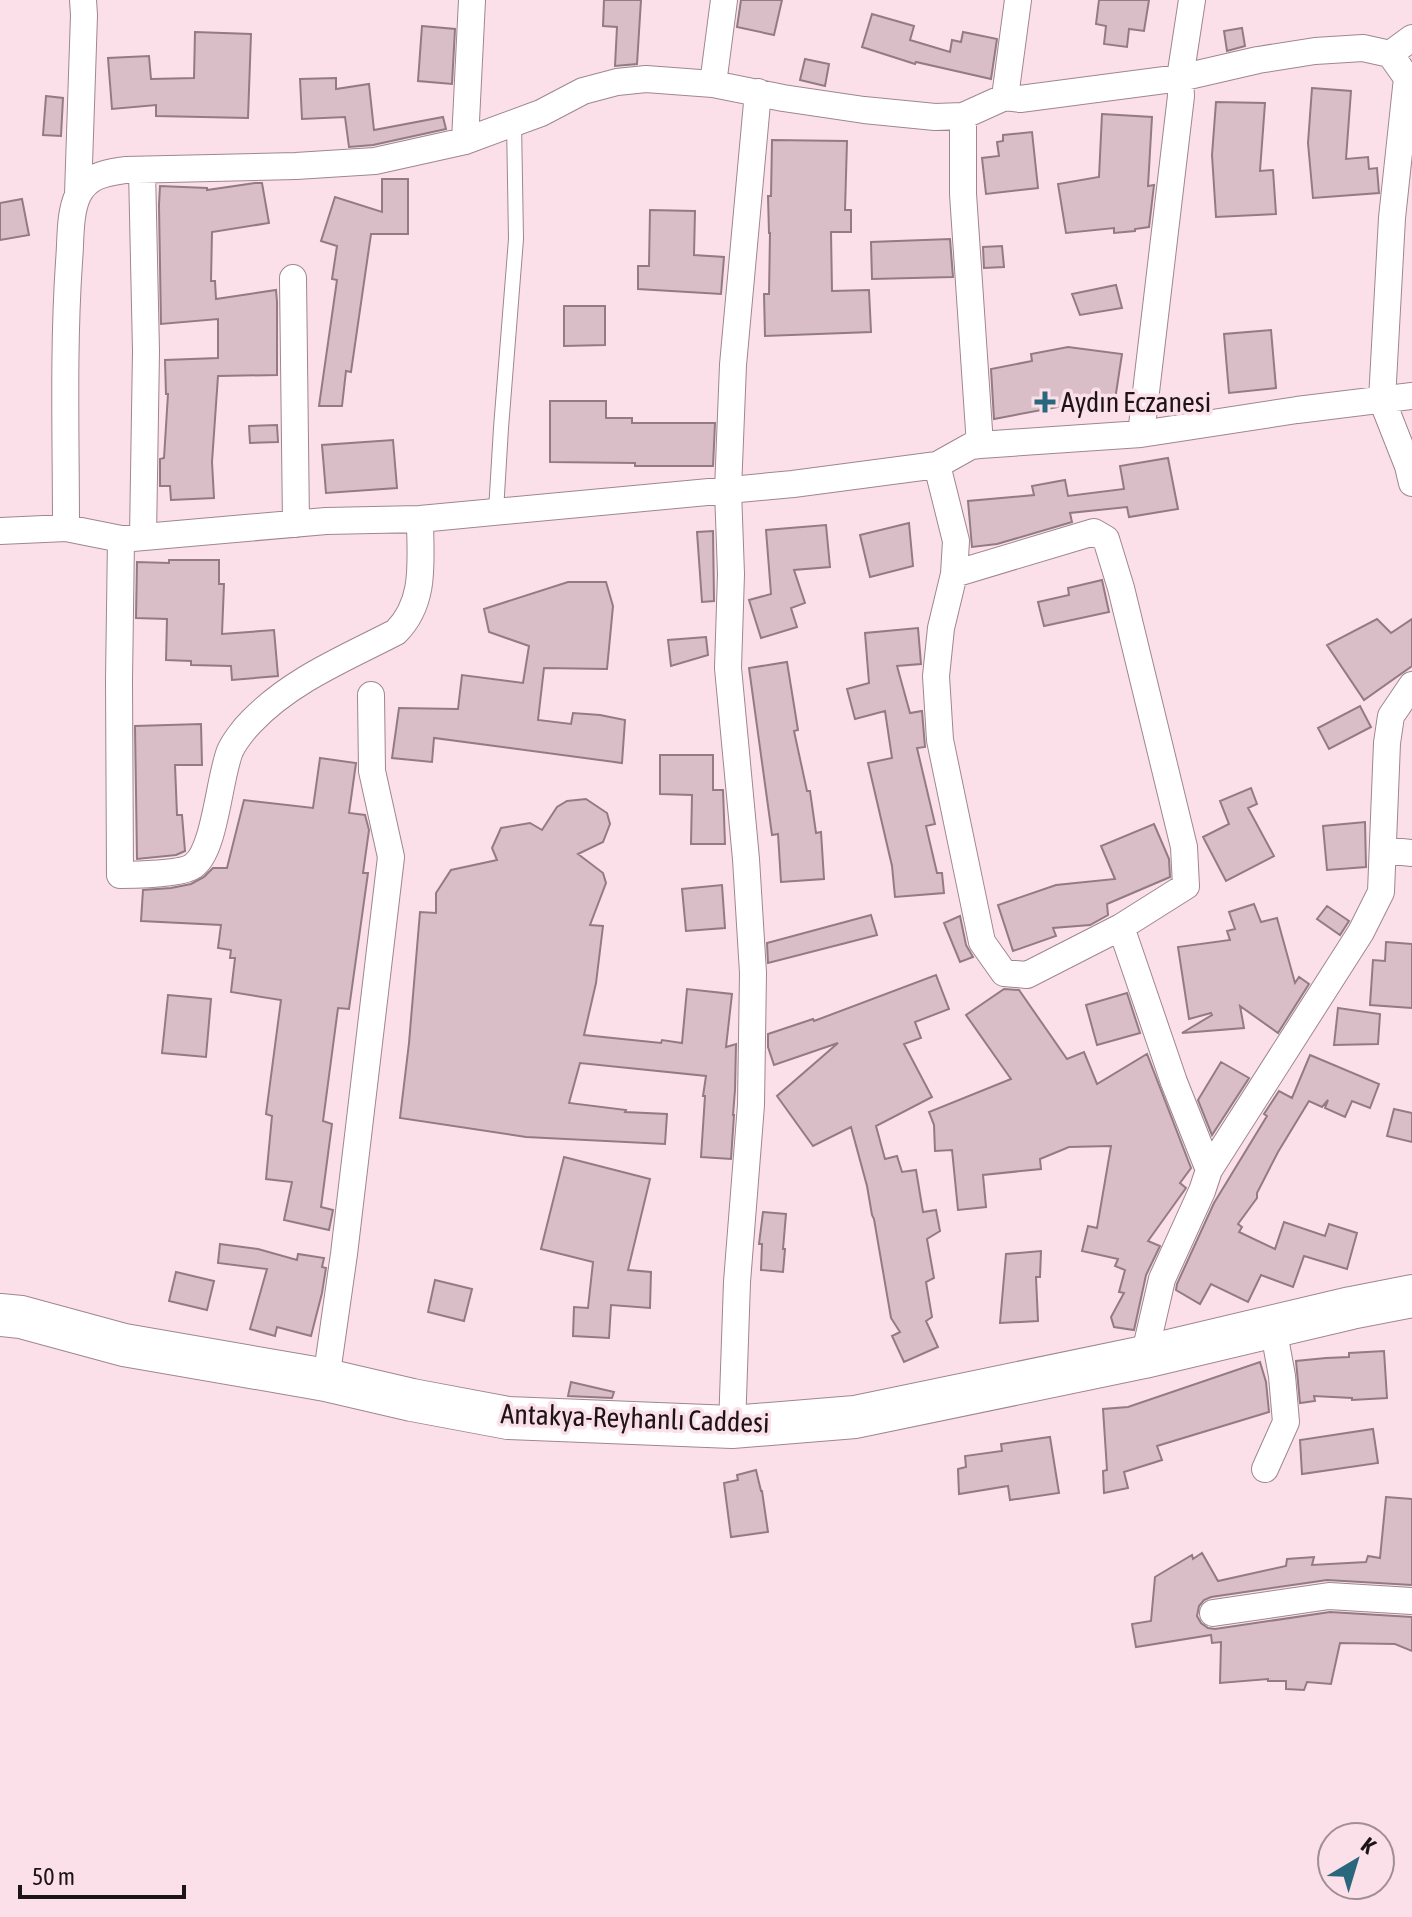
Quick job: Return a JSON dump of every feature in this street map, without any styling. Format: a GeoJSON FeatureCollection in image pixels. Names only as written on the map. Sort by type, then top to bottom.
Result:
{"type":"FeatureCollection","features":[{"type":"Feature","properties":{"kind":"main road","name":"Antakya-Reyhanlı Caddesi"},"geometry":{"type":"LineString","coordinates":[[0,1315],[21,1317],[124,1345],[326,1380],[508,1418],[732,1427],[855,1417],[1144,1357],[1412,1296]]}},
{"type":"Feature","properties":{"kind":"street"},"geometry":{"type":"LineString","coordinates":[[66,528],[66,309],[72,218],[78,194],[83,0]]}},
{"type":"Feature","properties":{"kind":"street"},"geometry":{"type":"LineString","coordinates":[[465,141],[472,0]]}},
{"type":"Feature","properties":{"kind":"street"},"geometry":{"type":"LineString","coordinates":[[713,84],[724,0]]}},
{"type":"Feature","properties":{"kind":"street"},"geometry":{"type":"LineString","coordinates":[[1005,97],[1018,0]]}},
{"type":"Feature","properties":{"kind":"street"},"geometry":{"type":"LineString","coordinates":[[1141,434],[1181,96],[1180,78],[1192,0]]}},
{"type":"Feature","properties":{"kind":"street"},"geometry":{"type":"LineString","coordinates":[[1390,54],[1412,38]]}},
{"type":"Feature","properties":{"kind":"street"},"geometry":{"type":"LineString","coordinates":[[78,194],[100,174],[125,170],[281,167],[375,161],[465,141],[541,113],[583,91],[617,82],[646,79],[713,84],[864,110],[935,117],[963,116],[1005,97],[1020,99],[1180,78],[1258,60],[1315,51],[1363,48],[1390,54],[1407,78],[1392,218],[1382,400],[1412,483]]}},
{"type":"Feature","properties":{"kind":"street"},"geometry":{"type":"LineString","coordinates":[[732,1427],[737,1282],[751,1105],[753,973],[728,668],[731,574],[728,490],[733,365],[758,92]]}},
{"type":"Feature","properties":{"kind":"street"},"geometry":{"type":"LineString","coordinates":[[963,116],[963,194],[980,445]]}},
{"type":"Feature","properties":{"kind":"street"},"geometry":{"type":"LineString","coordinates":[[142,170],[146,351],[119,680],[120,875],[169,872],[193,866],[207,848],[230,750],[251,722],[302,681],[396,632],[407,621],[421,583],[420,519]]}},
{"type":"Feature","properties":{"kind":"street"},"geometry":{"type":"LineString","coordinates":[[293,278],[296,524]]}},
{"type":"Feature","properties":{"kind":"street"},"geometry":{"type":"LineString","coordinates":[[0,531],[66,528],[132,538],[296,524],[420,519],[793,484],[937,465],[971,446],[1141,434],[1412,396]]}},
{"type":"Feature","properties":{"kind":"street"},"geometry":{"type":"LineString","coordinates":[[937,465],[956,541],[954,574],[941,628],[936,676],[940,740],[982,942],[1004,973],[1027,975],[1121,927],[1186,886],[1184,847],[1121,588],[1106,539],[1094,532],[954,574]]}},
{"type":"Feature","properties":{"kind":"street"},"geometry":{"type":"LineString","coordinates":[[1144,1357],[1162,1279],[1209,1170],[1361,932],[1381,892],[1387,743],[1391,716],[1412,685]]}},
{"type":"Feature","properties":{"kind":"street"},"geometry":{"type":"LineString","coordinates":[[326,1380],[391,857],[372,771],[371,695]]}},
{"type":"Feature","properties":{"kind":"street"},"geometry":{"type":"LineString","coordinates":[[1383,850],[1412,853]]}},
{"type":"Feature","properties":{"kind":"street"},"geometry":{"type":"LineString","coordinates":[[1121,927],[1174,1082],[1209,1170]]}},
{"type":"Feature","properties":{"kind":"street"},"geometry":{"type":"LineString","coordinates":[[1265,1469],[1286,1422],[1273,1327]]}},
{"type":"Feature","properties":{"kind":"street"},"geometry":{"type":"LineString","coordinates":[[1213,1613],[1329,1596],[1412,1601]]}},
{"type":"Feature","properties":{"kind":"lane"},"geometry":{"type":"LineString","coordinates":[[496,511],[516,239],[514,122]]}},
{"type":"Feature","properties":{"kind":"building"},"geometry":{"type":"Polygon","coordinates":[[[604,0],[641,0],[637,64],[615,66],[617,27],[603,26],[604,0]]]}},
{"type":"Feature","properties":{"kind":"building"},"geometry":{"type":"Polygon","coordinates":[[[741,0],[782,0],[774,35],[737,27],[741,0]]]}},
{"type":"Feature","properties":{"kind":"building"},"geometry":{"type":"Polygon","coordinates":[[[1099,0],[1149,0],[1144,31],[1129,29],[1127,47],[1104,44],[1106,26],[1096,24],[1099,0]]]}},
{"type":"Feature","properties":{"kind":"building"},"geometry":{"type":"Polygon","coordinates":[[[872,14],[914,26],[910,40],[950,52],[952,40],[961,42],[963,32],[997,39],[991,79],[915,64],[862,47],[872,14]]]}},
{"type":"Feature","properties":{"kind":"building"},"geometry":{"type":"Polygon","coordinates":[[[422,26],[455,29],[452,84],[418,81],[422,26]]]}},
{"type":"Feature","properties":{"kind":"building"},"geometry":{"type":"Polygon","coordinates":[[[1242,28],[1245,46],[1227,51],[1224,31],[1242,28]]]}},
{"type":"Feature","properties":{"kind":"building"},"geometry":{"type":"Polygon","coordinates":[[[195,32],[251,34],[248,118],[156,116],[156,105],[112,109],[108,58],[149,56],[151,79],[194,78],[195,32]]]}},
{"type":"Feature","properties":{"kind":"building"},"geometry":{"type":"Polygon","coordinates":[[[805,59],[829,64],[825,86],[800,80],[805,59]]]}},
{"type":"Feature","properties":{"kind":"building"},"geometry":{"type":"Polygon","coordinates":[[[336,78],[336,89],[369,84],[374,130],[443,117],[446,129],[373,145],[349,147],[345,117],[302,119],[300,79],[336,78]]]}},
{"type":"Feature","properties":{"kind":"building"},"geometry":{"type":"Polygon","coordinates":[[[1312,88],[1351,91],[1346,159],[1368,157],[1369,169],[1377,168],[1379,193],[1313,198],[1308,143],[1312,88]]]}},
{"type":"Feature","properties":{"kind":"building"},"geometry":{"type":"Polygon","coordinates":[[[46,96],[63,98],[61,136],[43,135],[46,96]]]}},
{"type":"Feature","properties":{"kind":"building"},"geometry":{"type":"Polygon","coordinates":[[[1216,102],[1265,103],[1260,171],[1273,170],[1276,214],[1216,217],[1212,155],[1216,102]]]}},
{"type":"Feature","properties":{"kind":"building"},"geometry":{"type":"Polygon","coordinates":[[[1102,114],[1152,117],[1148,186],[1154,185],[1149,227],[1114,233],[1114,228],[1066,233],[1058,184],[1099,177],[1102,114]]]}},
{"type":"Feature","properties":{"kind":"building"},"geometry":{"type":"Polygon","coordinates":[[[1032,132],[1038,188],[986,194],[982,158],[999,156],[997,142],[1003,141],[1003,135],[1032,132]]]}},
{"type":"Feature","properties":{"kind":"building"},"geometry":{"type":"Polygon","coordinates":[[[772,140],[847,141],[845,210],[851,210],[851,232],[831,232],[832,291],[869,290],[871,332],[765,336],[764,294],[769,294],[768,196],[771,196],[772,140]]]}},
{"type":"Feature","properties":{"kind":"building"},"geometry":{"type":"Polygon","coordinates":[[[382,179],[408,179],[408,234],[371,234],[351,372],[346,371],[342,406],[319,406],[337,280],[332,279],[337,246],[321,241],[335,197],[382,212],[382,179]]]}},
{"type":"Feature","properties":{"kind":"building"},"geometry":{"type":"Polygon","coordinates":[[[262,183],[269,223],[212,232],[211,281],[215,281],[216,299],[276,290],[277,375],[218,376],[212,462],[214,498],[171,500],[170,486],[160,486],[168,394],[165,360],[218,358],[218,319],[161,324],[160,186],[207,190],[262,183]]]}},
{"type":"Feature","properties":{"kind":"building"},"geometry":{"type":"Polygon","coordinates":[[[22,199],[29,235],[0,240],[0,203],[22,199]]]}},
{"type":"Feature","properties":{"kind":"building"},"geometry":{"type":"Polygon","coordinates":[[[650,210],[695,211],[694,255],[724,257],[721,294],[638,289],[638,266],[649,266],[650,210]]]}},
{"type":"Feature","properties":{"kind":"building"},"geometry":{"type":"Polygon","coordinates":[[[950,239],[953,277],[872,279],[871,242],[950,239]]]}},
{"type":"Feature","properties":{"kind":"building"},"geometry":{"type":"Polygon","coordinates":[[[1002,246],[1004,267],[984,268],[983,247],[1002,246]]]}},
{"type":"Feature","properties":{"kind":"building"},"geometry":{"type":"Polygon","coordinates":[[[1116,285],[1122,308],[1080,315],[1072,294],[1116,285]]]}},
{"type":"Feature","properties":{"kind":"building"},"geometry":{"type":"Polygon","coordinates":[[[564,306],[605,306],[605,345],[564,346],[564,306]]]}},
{"type":"Feature","properties":{"kind":"building"},"geometry":{"type":"Polygon","coordinates":[[[1271,330],[1276,388],[1229,393],[1224,334],[1271,330]]]}},
{"type":"Feature","properties":{"kind":"building"},"geometry":{"type":"Polygon","coordinates":[[[1068,347],[1122,354],[1113,413],[1063,406],[994,419],[991,369],[1032,361],[1031,354],[1068,347]]]}},
{"type":"Feature","properties":{"kind":"building"},"geometry":{"type":"Polygon","coordinates":[[[550,401],[606,401],[606,418],[632,418],[632,423],[715,423],[713,466],[550,462],[550,401]]]}},
{"type":"Feature","properties":{"kind":"building"},"geometry":{"type":"Polygon","coordinates":[[[277,425],[278,442],[250,443],[249,426],[277,425]]]}},
{"type":"Feature","properties":{"kind":"building"},"geometry":{"type":"Polygon","coordinates":[[[393,440],[397,488],[326,493],[322,445],[393,440]]]}},
{"type":"Feature","properties":{"kind":"building"},"geometry":{"type":"Polygon","coordinates":[[[1168,458],[1178,509],[1129,517],[1127,507],[1070,513],[1072,522],[997,544],[972,547],[968,501],[1034,495],[1032,486],[1065,480],[1068,496],[1124,489],[1120,466],[1168,458]]]}},
{"type":"Feature","properties":{"kind":"building"},"geometry":{"type":"Polygon","coordinates":[[[909,523],[913,566],[870,577],[860,535],[909,523]]]}},
{"type":"Feature","properties":{"kind":"building"},"geometry":{"type":"Polygon","coordinates":[[[826,525],[830,567],[794,570],[805,603],[791,608],[797,627],[761,638],[749,600],[771,594],[766,530],[826,525]]]}},
{"type":"Feature","properties":{"kind":"building"},"geometry":{"type":"Polygon","coordinates":[[[713,531],[714,601],[702,602],[697,532],[713,531]]]}},
{"type":"Feature","properties":{"kind":"building"},"geometry":{"type":"Polygon","coordinates":[[[169,560],[219,560],[219,584],[224,584],[222,634],[274,630],[278,676],[232,680],[231,666],[191,665],[191,661],[166,660],[167,619],[136,618],[137,562],[169,563],[169,560]]]}},
{"type":"Feature","properties":{"kind":"building"},"geometry":{"type":"Polygon","coordinates":[[[1102,580],[1109,612],[1044,626],[1038,602],[1069,595],[1068,588],[1102,580]]]}},
{"type":"Feature","properties":{"kind":"building"},"geometry":{"type":"Polygon","coordinates":[[[568,582],[606,582],[613,606],[607,669],[544,668],[538,720],[571,724],[573,713],[625,720],[622,763],[434,738],[432,762],[392,758],[399,708],[458,709],[462,675],[523,683],[529,646],[489,632],[484,609],[568,582]]]}},
{"type":"Feature","properties":{"kind":"building"},"geometry":{"type":"Polygon","coordinates":[[[1377,619],[1391,633],[1412,619],[1412,666],[1364,700],[1327,645],[1377,619]]]}},
{"type":"Feature","properties":{"kind":"building"},"geometry":{"type":"Polygon","coordinates":[[[918,628],[921,664],[897,666],[910,713],[922,711],[925,747],[917,748],[935,824],[926,826],[937,873],[942,873],[944,893],[895,897],[892,866],[868,763],[892,758],[885,711],[855,719],[847,689],[869,683],[865,633],[918,628]]]}},
{"type":"Feature","properties":{"kind":"building"},"geometry":{"type":"Polygon","coordinates":[[[706,637],[708,655],[671,666],[668,640],[706,637]]]}},
{"type":"Feature","properties":{"kind":"building"},"geometry":{"type":"Polygon","coordinates":[[[787,662],[798,730],[794,731],[807,791],[810,791],[816,833],[821,832],[824,879],[781,882],[778,834],[772,835],[749,668],[787,662]]]}},
{"type":"Feature","properties":{"kind":"building"},"geometry":{"type":"Polygon","coordinates":[[[1360,706],[1371,727],[1329,749],[1318,728],[1360,706]]]}},
{"type":"Feature","properties":{"kind":"building"},"geometry":{"type":"Polygon","coordinates":[[[201,724],[202,765],[175,765],[177,815],[182,815],[185,851],[176,855],[137,859],[135,726],[201,724]]]}},
{"type":"Feature","properties":{"kind":"building"},"geometry":{"type":"Polygon","coordinates":[[[660,755],[713,755],[713,790],[723,790],[725,844],[691,844],[692,795],[660,794],[660,755]]]}},
{"type":"Feature","properties":{"kind":"building"},"geometry":{"type":"Polygon","coordinates":[[[320,758],[356,763],[349,813],[365,815],[369,830],[363,873],[368,873],[349,1009],[338,1008],[323,1121],[332,1124],[321,1207],[333,1210],[329,1230],[284,1220],[292,1182],[266,1179],[272,1116],[266,1114],[281,1000],[231,992],[235,958],[230,958],[231,950],[218,948],[221,925],[141,921],[143,890],[191,884],[213,868],[227,868],[244,800],[313,808],[320,758]]]}},
{"type":"Feature","properties":{"kind":"building"},"geometry":{"type":"Polygon","coordinates":[[[1251,788],[1257,804],[1248,808],[1274,856],[1226,881],[1203,837],[1229,824],[1220,801],[1251,788]]]}},
{"type":"Feature","properties":{"kind":"building"},"geometry":{"type":"Polygon","coordinates":[[[586,799],[607,813],[610,824],[603,842],[578,854],[603,873],[606,883],[590,925],[603,926],[596,983],[584,1035],[682,1043],[687,989],[732,994],[726,1047],[736,1044],[731,1159],[701,1157],[706,1076],[580,1063],[569,1103],[625,1112],[667,1114],[665,1144],[526,1137],[400,1118],[420,912],[436,913],[436,893],[451,870],[497,860],[492,848],[501,828],[530,823],[542,830],[557,807],[567,801],[586,799]]]}},
{"type":"Feature","properties":{"kind":"building"},"geometry":{"type":"Polygon","coordinates":[[[1365,822],[1366,867],[1327,870],[1323,826],[1365,822]]]}},
{"type":"Feature","properties":{"kind":"building"},"geometry":{"type":"Polygon","coordinates":[[[1154,824],[1169,859],[1170,877],[1107,904],[1108,915],[1090,925],[1053,928],[1056,936],[1013,951],[998,905],[1056,885],[1115,879],[1101,846],[1154,824]]]}},
{"type":"Feature","properties":{"kind":"building"},"geometry":{"type":"Polygon","coordinates":[[[722,885],[725,928],[686,931],[682,889],[722,885]]]}},
{"type":"Feature","properties":{"kind":"building"},"geometry":{"type":"Polygon","coordinates":[[[1254,904],[1261,922],[1277,918],[1295,983],[1299,977],[1309,984],[1278,1033],[1240,1006],[1244,1028],[1182,1033],[1212,1015],[1189,1019],[1178,947],[1230,940],[1227,931],[1235,929],[1229,912],[1254,904]]]}},
{"type":"Feature","properties":{"kind":"building"},"geometry":{"type":"Polygon","coordinates":[[[1327,906],[1349,921],[1340,935],[1317,919],[1327,906]]]}},
{"type":"Feature","properties":{"kind":"building"},"geometry":{"type":"Polygon","coordinates":[[[871,915],[877,935],[768,963],[767,943],[871,915]]]}},
{"type":"Feature","properties":{"kind":"building"},"geometry":{"type":"Polygon","coordinates":[[[960,916],[966,945],[973,957],[960,962],[944,923],[960,916]]]}},
{"type":"Feature","properties":{"kind":"building"},"geometry":{"type":"Polygon","coordinates":[[[1386,942],[1412,944],[1412,1008],[1370,1005],[1373,960],[1385,961],[1386,942]]]}},
{"type":"Feature","properties":{"kind":"building"},"geometry":{"type":"Polygon","coordinates":[[[936,975],[949,1009],[915,1022],[921,1038],[904,1044],[932,1097],[876,1126],[885,1159],[897,1156],[902,1172],[916,1170],[923,1212],[936,1210],[940,1231],[927,1239],[934,1278],[926,1282],[932,1317],[926,1321],[938,1347],[904,1362],[892,1336],[900,1332],[891,1318],[874,1219],[851,1127],[813,1146],[777,1096],[838,1043],[774,1065],[768,1047],[768,1034],[814,1021],[936,975]]]}},
{"type":"Feature","properties":{"kind":"building"},"geometry":{"type":"Polygon","coordinates":[[[1004,989],[1019,990],[1067,1059],[1084,1052],[1097,1084],[1147,1054],[1191,1168],[1180,1183],[1186,1188],[1148,1241],[1160,1246],[1146,1275],[1134,1330],[1114,1327],[1111,1317],[1124,1293],[1119,1292],[1125,1270],[1115,1266],[1118,1259],[1082,1251],[1088,1226],[1097,1228],[1111,1146],[1069,1147],[1040,1159],[1041,1169],[983,1175],[986,1207],[958,1210],[952,1150],[935,1151],[934,1125],[929,1112],[1011,1079],[966,1015],[1004,989]]]}},
{"type":"Feature","properties":{"kind":"building"},"geometry":{"type":"Polygon","coordinates":[[[1127,993],[1140,1033],[1097,1045],[1086,1005],[1127,993]]]}},
{"type":"Feature","properties":{"kind":"building"},"geometry":{"type":"Polygon","coordinates":[[[168,995],[211,999],[206,1057],[162,1053],[168,995]]]}},
{"type":"Feature","properties":{"kind":"building"},"geometry":{"type":"Polygon","coordinates":[[[1338,1008],[1380,1014],[1378,1044],[1334,1045],[1338,1008]]]}},
{"type":"Feature","properties":{"kind":"building"},"geometry":{"type":"Polygon","coordinates":[[[1310,1055],[1379,1084],[1370,1108],[1352,1101],[1345,1117],[1325,1108],[1328,1100],[1322,1107],[1309,1101],[1278,1152],[1257,1198],[1238,1224],[1242,1227],[1239,1232],[1275,1249],[1284,1222],[1325,1236],[1329,1224],[1357,1233],[1347,1269],[1304,1256],[1293,1287],[1261,1275],[1248,1302],[1211,1284],[1200,1304],[1176,1290],[1177,1284],[1214,1203],[1267,1116],[1264,1114],[1279,1091],[1292,1098],[1310,1055]]]}},
{"type":"Feature","properties":{"kind":"building"},"geometry":{"type":"Polygon","coordinates":[[[1221,1062],[1249,1078],[1212,1135],[1198,1100],[1221,1062]]]}},
{"type":"Feature","properties":{"kind":"building"},"geometry":{"type":"Polygon","coordinates":[[[1394,1109],[1412,1113],[1412,1142],[1387,1136],[1394,1109]]]}},
{"type":"Feature","properties":{"kind":"building"},"geometry":{"type":"Polygon","coordinates":[[[564,1157],[650,1179],[628,1270],[651,1272],[650,1308],[611,1305],[609,1338],[573,1336],[574,1307],[588,1308],[593,1262],[541,1249],[564,1157]]]}},
{"type":"Feature","properties":{"kind":"building"},"geometry":{"type":"Polygon","coordinates":[[[763,1212],[786,1214],[783,1272],[761,1270],[762,1244],[759,1244],[763,1212]]]}},
{"type":"Feature","properties":{"kind":"building"},"geometry":{"type":"Polygon","coordinates":[[[220,1244],[258,1249],[297,1260],[298,1254],[324,1258],[322,1267],[326,1268],[322,1293],[311,1336],[277,1327],[275,1336],[250,1329],[267,1269],[218,1263],[220,1244]]]}},
{"type":"Feature","properties":{"kind":"building"},"geometry":{"type":"Polygon","coordinates":[[[1041,1251],[1040,1277],[1036,1277],[1038,1321],[1000,1323],[1006,1254],[1041,1251]]]}},
{"type":"Feature","properties":{"kind":"building"},"geometry":{"type":"Polygon","coordinates":[[[176,1272],[214,1281],[207,1310],[169,1301],[176,1272]]]}},
{"type":"Feature","properties":{"kind":"building"},"geometry":{"type":"Polygon","coordinates":[[[435,1280],[472,1289],[464,1321],[428,1312],[435,1280]]]}},
{"type":"Feature","properties":{"kind":"building"},"geometry":{"type":"Polygon","coordinates":[[[1384,1351],[1387,1398],[1352,1400],[1314,1396],[1315,1401],[1300,1403],[1296,1361],[1384,1351]]]}},
{"type":"Feature","properties":{"kind":"building"},"geometry":{"type":"Polygon","coordinates":[[[1260,1362],[1269,1412],[1157,1446],[1162,1460],[1124,1472],[1128,1488],[1104,1493],[1103,1471],[1107,1470],[1103,1409],[1128,1407],[1260,1362]]]}},
{"type":"Feature","properties":{"kind":"building"},"geometry":{"type":"Polygon","coordinates":[[[571,1382],[614,1392],[612,1398],[568,1396],[571,1382]]]}},
{"type":"Feature","properties":{"kind":"building"},"geometry":{"type":"Polygon","coordinates":[[[1373,1429],[1378,1463],[1302,1474],[1300,1440],[1373,1429]]]}},
{"type":"Feature","properties":{"kind":"building"},"geometry":{"type":"Polygon","coordinates":[[[1050,1437],[1059,1493],[1010,1500],[1008,1486],[959,1494],[958,1469],[966,1467],[965,1456],[1002,1451],[1001,1444],[1050,1437]]]}},
{"type":"Feature","properties":{"kind":"building"},"geometry":{"type":"Polygon","coordinates":[[[756,1470],[768,1532],[731,1537],[724,1483],[738,1480],[737,1475],[756,1470]]]}},
{"type":"Feature","properties":{"kind":"building"},"geometry":{"type":"Polygon","coordinates":[[[1386,1497],[1412,1499],[1412,1585],[1327,1580],[1211,1597],[1199,1606],[1197,1616],[1201,1623],[1215,1629],[1330,1612],[1412,1617],[1412,1651],[1395,1644],[1340,1643],[1331,1684],[1307,1682],[1304,1690],[1286,1689],[1286,1681],[1268,1679],[1220,1683],[1221,1642],[1212,1643],[1211,1635],[1136,1647],[1132,1624],[1151,1621],[1155,1577],[1192,1555],[1193,1559],[1202,1553],[1218,1581],[1286,1566],[1287,1559],[1314,1557],[1312,1565],[1366,1562],[1368,1556],[1380,1558],[1386,1497]]]}},
{"type":"Feature","properties":{"kind":"place","name":"Aydın Eczanesi"},"geometry":{"type":"Point","coordinates":[1045,402]}}]}
